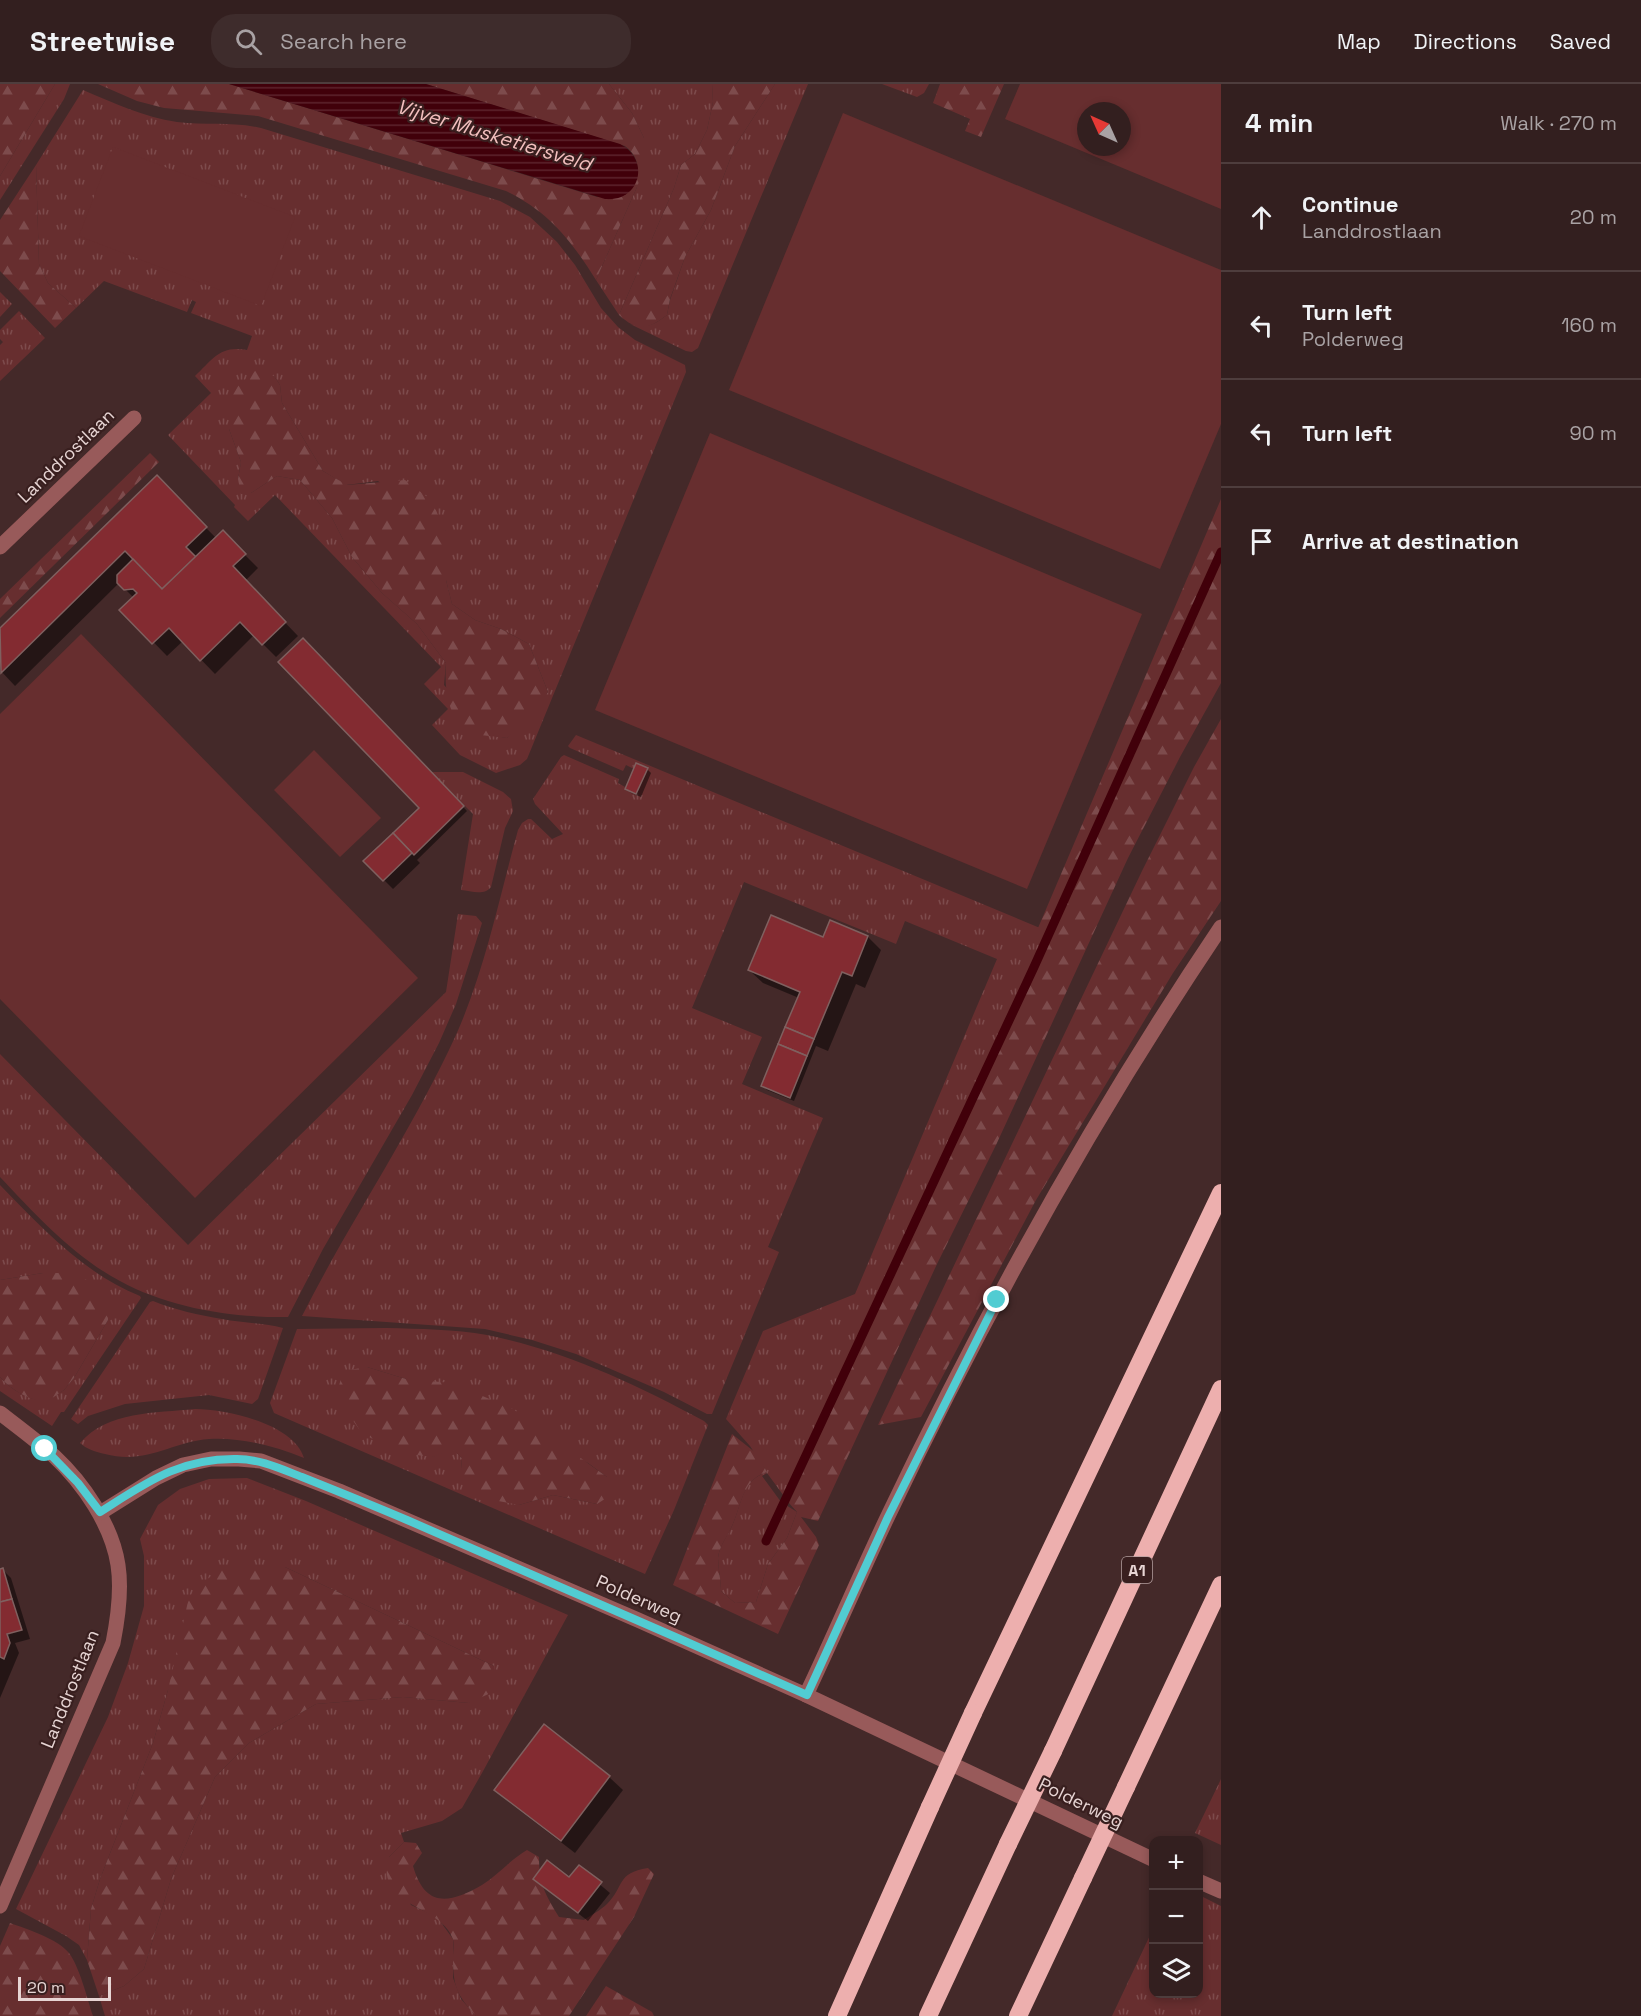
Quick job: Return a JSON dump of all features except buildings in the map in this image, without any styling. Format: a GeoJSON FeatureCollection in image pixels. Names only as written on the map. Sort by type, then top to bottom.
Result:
{"type":"FeatureCollection","features":[{"type":"Feature","properties":{"kind":"highway"},"geometry":{"type":"LineString","coordinates":[[837,2016],[973,1713],[1221,1193]]}},
{"type":"Feature","properties":{"kind":"highway","name":"A1"},"geometry":{"type":"LineString","coordinates":[[928,2016],[1221,1389]]}},
{"type":"Feature","properties":{"kind":"highway"},"geometry":{"type":"LineString","coordinates":[[1018,2016],[1221,1585]]}},
{"type":"Feature","properties":{"kind":"street","name":"Landdrostlaan"},"geometry":{"type":"LineString","coordinates":[[0,547],[134,418]]}},
{"type":"Feature","properties":{"kind":"street"},"geometry":{"type":"LineString","coordinates":[[807,1695],[888,1517],[997,1300],[1104,1109],[1221,927]]}},
{"type":"Feature","properties":{"kind":"street","name":"Landdrostlaan"},"geometry":{"type":"LineString","coordinates":[[0,1413],[55,1457],[100,1512],[118,1564],[119,1614],[113,1643],[0,1906]]}},
{"type":"Feature","properties":{"kind":"street","name":"Polderweg"},"geometry":{"type":"LineString","coordinates":[[100,1512],[156,1478],[183,1465],[211,1459],[261,1461],[339,1491],[807,1695],[1149,1858]]}},
{"type":"Feature","properties":{"kind":"street"},"geometry":{"type":"LineString","coordinates":[[1203,1883],[1221,1891]]}},
{"type":"Feature","properties":{"kind":"green space"},"geometry":{"type":"Polygon","coordinates":[[[0,84],[55,84],[0,176],[0,84]]]}},
{"type":"Feature","properties":{"kind":"green space"},"geometry":{"type":"Polygon","coordinates":[[[55,84],[70,84],[64,99],[0,200],[0,176],[55,84]]]}},
{"type":"Feature","properties":{"kind":"green space"},"geometry":{"type":"Polygon","coordinates":[[[98,84],[229,84],[597,197],[626,194],[631,188],[637,176],[637,163],[631,151],[625,146],[426,84],[609,84],[632,113],[644,138],[647,160],[596,280],[558,228],[535,208],[506,191],[258,116],[164,108],[137,101],[98,84]]]}},
{"type":"Feature","properties":{"kind":"green space"},"geometry":{"type":"Polygon","coordinates":[[[609,84],[712,84],[713,102],[707,130],[695,154],[681,165],[674,188],[619,315],[596,280],[637,187],[644,138],[632,113],[609,84]]]}},
{"type":"Feature","properties":{"kind":"green space"},"geometry":{"type":"Polygon","coordinates":[[[712,84],[775,84],[735,146],[711,210],[685,257],[670,299],[667,315],[654,324],[637,326],[619,315],[674,188],[681,165],[695,154],[707,130],[713,102],[712,84]]]}},
{"type":"Feature","properties":{"kind":"green space"},"geometry":{"type":"Polygon","coordinates":[[[775,84],[808,84],[698,348],[692,352],[686,351],[630,324],[650,325],[667,315],[685,257],[711,210],[735,146],[775,84]]]}},
{"type":"Feature","properties":{"kind":"green space"},"geometry":{"type":"Polygon","coordinates":[[[882,84],[929,84],[924,93],[917,97],[882,84]]]}},
{"type":"Feature","properties":{"kind":"green space"},"geometry":{"type":"Polygon","coordinates":[[[940,84],[1004,84],[981,137],[965,131],[970,119],[933,103],[940,84]]]}},
{"type":"Feature","properties":{"kind":"green space"},"geometry":{"type":"Polygon","coordinates":[[[1020,84],[1221,84],[1221,209],[1094,156],[1131,156],[1131,102],[1077,102],[1077,149],[1005,119],[1020,84]]]}},
{"type":"Feature","properties":{"kind":"green space"},"geometry":{"type":"Polygon","coordinates":[[[83,90],[129,109],[164,120],[261,128],[500,201],[530,217],[557,242],[575,265],[601,308],[618,327],[635,340],[685,365],[686,372],[527,759],[520,765],[496,773],[460,755],[432,725],[448,709],[424,684],[441,667],[275,495],[248,521],[168,435],[211,393],[195,376],[212,359],[223,352],[247,350],[252,336],[191,313],[196,302],[192,300],[187,312],[104,281],[76,308],[48,283],[39,264],[36,165],[83,90]],[[274,376],[229,429],[241,462],[238,479],[251,493],[277,476],[300,480],[332,518],[352,557],[382,593],[417,624],[446,663],[444,685],[489,735],[507,738],[548,692],[529,644],[501,629],[475,620],[452,604],[446,580],[446,531],[378,481],[346,485],[323,471],[282,403],[280,385],[274,376]]]}},
{"type":"Feature","properties":{"kind":"green space"},"geometry":{"type":"Polygon","coordinates":[[[843,113],[1221,270],[1221,424],[1160,569],[729,390],[843,113]]]}},
{"type":"Feature","properties":{"kind":"green space"},"geometry":{"type":"Polygon","coordinates":[[[113,147],[295,217],[261,306],[79,236],[113,147]]]}},
{"type":"Feature","properties":{"kind":"green space"},"geometry":{"type":"Polygon","coordinates":[[[36,165],[39,264],[48,283],[76,308],[55,328],[0,271],[0,220],[36,165]]]}},
{"type":"Feature","properties":{"kind":"green space"},"geometry":{"type":"Polygon","coordinates":[[[0,292],[12,304],[0,317],[0,292]]]}},
{"type":"Feature","properties":{"kind":"green space"},"geometry":{"type":"Polygon","coordinates":[[[19,311],[45,338],[0,381],[0,345],[3,342],[0,339],[0,330],[19,311]]]}},
{"type":"Feature","properties":{"kind":"green space"},"geometry":{"type":"Polygon","coordinates":[[[257,369],[274,376],[280,385],[282,403],[323,471],[347,485],[405,480],[430,499],[446,531],[446,580],[452,604],[475,620],[501,629],[529,644],[548,692],[528,720],[507,738],[463,733],[448,700],[446,663],[417,624],[382,593],[352,557],[332,518],[300,480],[277,476],[251,493],[241,494],[238,479],[241,462],[229,429],[230,393],[257,369]]]}},
{"type":"Feature","properties":{"kind":"green space"},"geometry":{"type":"Polygon","coordinates":[[[710,433],[1142,614],[1027,889],[595,710],[710,433]]]}},
{"type":"Feature","properties":{"kind":"green space"},"geometry":{"type":"Polygon","coordinates":[[[150,453],[159,462],[0,618],[0,599],[150,453]]]}},
{"type":"Feature","properties":{"kind":"green space"},"geometry":{"type":"Polygon","coordinates":[[[1221,499],[1221,683],[1128,858],[996,1145],[937,1264],[818,1521],[801,1517],[816,1537],[819,1545],[778,1634],[673,1585],[732,1434],[756,1453],[767,1472],[758,1476],[747,1488],[720,1550],[718,1558],[721,1591],[735,1603],[756,1602],[768,1564],[787,1538],[797,1512],[789,1503],[982,1080],[1052,934],[1038,928],[1221,499]]]}},
{"type":"Feature","properties":{"kind":"green space"},"geometry":{"type":"Polygon","coordinates":[[[81,634],[418,978],[195,1198],[0,999],[0,714],[81,634]]]}},
{"type":"Feature","properties":{"kind":"green space"},"geometry":{"type":"Polygon","coordinates":[[[1221,719],[1221,901],[1173,973],[1036,1200],[921,1417],[878,1425],[1142,871],[1194,767],[1221,719]]]}},
{"type":"Feature","properties":{"kind":"green space"},"geometry":{"type":"Polygon","coordinates":[[[576,735],[1052,933],[982,1080],[789,1503],[767,1473],[762,1476],[781,1502],[797,1512],[787,1538],[768,1564],[756,1602],[735,1603],[721,1591],[718,1558],[720,1550],[747,1488],[758,1476],[767,1472],[750,1446],[726,1419],[763,1331],[855,1294],[997,959],[905,921],[896,944],[744,882],[692,1008],[762,1037],[742,1084],[823,1118],[768,1247],[779,1252],[712,1414],[707,1414],[664,1392],[576,1354],[532,1340],[485,1329],[302,1316],[420,1107],[456,1035],[491,934],[518,830],[522,823],[531,819],[552,839],[563,834],[533,799],[564,755],[619,779],[618,783],[625,787],[625,790],[636,794],[648,767],[636,763],[634,769],[626,765],[623,771],[570,748],[568,746],[576,735]]]}},
{"type":"Feature","properties":{"kind":"green space"},"geometry":{"type":"Polygon","coordinates":[[[314,750],[381,818],[340,857],[274,790],[314,750]]]}},
{"type":"Feature","properties":{"kind":"green space"},"geometry":{"type":"Polygon","coordinates":[[[431,772],[463,772],[503,792],[511,799],[513,811],[505,828],[491,887],[488,890],[477,892],[461,890],[473,814],[431,772]]]}},
{"type":"Feature","properties":{"kind":"green space"},"geometry":{"type":"Polygon","coordinates":[[[458,914],[476,916],[482,923],[456,1004],[412,1095],[323,1249],[288,1317],[245,1316],[202,1310],[159,1298],[120,1281],[86,1260],[71,1247],[41,1220],[0,1177],[0,1054],[188,1245],[446,992],[458,914]]]}},
{"type":"Feature","properties":{"kind":"green space"},"geometry":{"type":"Polygon","coordinates":[[[0,1185],[64,1248],[100,1275],[141,1298],[64,1412],[61,1412],[52,1426],[0,1391],[0,1377],[20,1393],[45,1402],[64,1390],[74,1378],[108,1320],[43,1273],[0,1280],[0,1185]]]}},
{"type":"Feature","properties":{"kind":"green space"},"geometry":{"type":"Polygon","coordinates":[[[43,1273],[71,1273],[89,1281],[102,1296],[108,1308],[108,1320],[74,1378],[64,1390],[45,1403],[20,1393],[0,1377],[0,1280],[43,1273]]]}},
{"type":"Feature","properties":{"kind":"green space"},"geometry":{"type":"Polygon","coordinates":[[[150,1302],[205,1316],[283,1328],[258,1399],[252,1404],[209,1395],[125,1404],[88,1416],[78,1424],[71,1419],[150,1302]]]}},
{"type":"Feature","properties":{"kind":"green space"},"geometry":{"type":"Polygon","coordinates":[[[297,1329],[424,1329],[487,1335],[515,1341],[571,1359],[625,1381],[704,1421],[708,1425],[645,1574],[274,1413],[270,1403],[297,1329]],[[367,1367],[433,1457],[452,1448],[462,1458],[461,1469],[519,1505],[553,1495],[597,1504],[607,1477],[588,1463],[406,1379],[367,1367]]]}},
{"type":"Feature","properties":{"kind":"green space"},"geometry":{"type":"Polygon","coordinates":[[[367,1367],[406,1379],[452,1383],[513,1409],[607,1477],[614,1493],[597,1504],[553,1495],[519,1505],[488,1499],[466,1482],[461,1469],[462,1458],[452,1449],[434,1457],[398,1453],[362,1433],[336,1397],[343,1371],[367,1367]]]}},
{"type":"Feature","properties":{"kind":"green space"},"geometry":{"type":"Polygon","coordinates":[[[195,1409],[224,1412],[273,1428],[298,1446],[304,1458],[269,1446],[233,1439],[195,1441],[133,1457],[102,1453],[88,1449],[80,1443],[91,1433],[118,1419],[149,1413],[195,1409]]]}},
{"type":"Feature","properties":{"kind":"green space"},"geometry":{"type":"Polygon","coordinates":[[[247,1478],[306,1501],[568,1615],[462,1808],[442,1821],[401,1833],[404,1842],[389,1857],[411,1905],[437,1917],[453,1939],[453,1978],[461,1999],[476,2016],[105,2016],[99,1996],[124,1986],[144,1969],[171,1879],[215,1777],[249,1743],[316,1704],[403,1697],[469,1703],[494,1666],[285,1567],[168,1690],[153,1743],[100,1879],[91,1909],[87,1960],[79,1945],[16,1909],[108,1717],[128,1663],[144,1606],[144,1556],[140,1539],[158,1505],[180,1489],[209,1479],[247,1478]]]}},
{"type":"Feature","properties":{"kind":"green space"},"geometry":{"type":"Polygon","coordinates":[[[225,1566],[285,1567],[494,1666],[497,1690],[469,1703],[403,1697],[316,1704],[249,1743],[215,1777],[171,1879],[144,1969],[124,1986],[99,1996],[87,1960],[91,1909],[100,1879],[153,1743],[168,1690],[189,1597],[225,1566]]]}},
{"type":"Feature","properties":{"kind":"green space"},"geometry":{"type":"Polygon","coordinates":[[[1221,1779],[1221,1845],[1195,1833],[1221,1779]]]}},
{"type":"Feature","properties":{"kind":"green space"},"geometry":{"type":"Polygon","coordinates":[[[404,1842],[416,1843],[422,1853],[413,1866],[418,1880],[431,1895],[440,1898],[459,1896],[482,1885],[527,1850],[539,1857],[540,1875],[544,1888],[559,1917],[584,1920],[607,1904],[622,1881],[631,1873],[648,1868],[654,1874],[634,1917],[569,2016],[476,2016],[464,2002],[455,1984],[453,1939],[447,1929],[429,1914],[407,1902],[391,1886],[387,1873],[389,1857],[404,1842]]]}},
{"type":"Feature","properties":{"kind":"green space"},"geometry":{"type":"Polygon","coordinates":[[[1203,1897],[1221,1906],[1221,2016],[1112,2016],[1149,1937],[1149,1998],[1203,1998],[1203,1897]]]}},
{"type":"Feature","properties":{"kind":"green space"},"geometry":{"type":"Polygon","coordinates":[[[10,1923],[50,1939],[69,1953],[80,1975],[93,2016],[0,2016],[0,1946],[10,1923]]]}},
{"type":"Feature","properties":{"kind":"green space"},"geometry":{"type":"Polygon","coordinates":[[[606,1986],[652,2012],[654,2016],[586,2016],[606,1986]]]}},
{"type":"Feature","properties":{"kind":"water","name":"Vijver Musketiersveld"},"geometry":{"type":"Polygon","coordinates":[[[229,84],[426,84],[620,144],[630,151],[636,160],[637,179],[626,194],[617,198],[605,199],[229,84]]]}},
{"type":"Feature","properties":{"kind":"waterway"},"geometry":{"type":"LineString","coordinates":[[766,1541],[1034,967],[1221,552]]}},
{"type":"Feature","properties":{"kind":"route"},"geometry":{"type":"LineString","coordinates":[[45,1449],[78,1483],[100,1512],[156,1478],[183,1465],[211,1459],[261,1461],[339,1491],[807,1695],[888,1517],[997,1300]]}}]}
